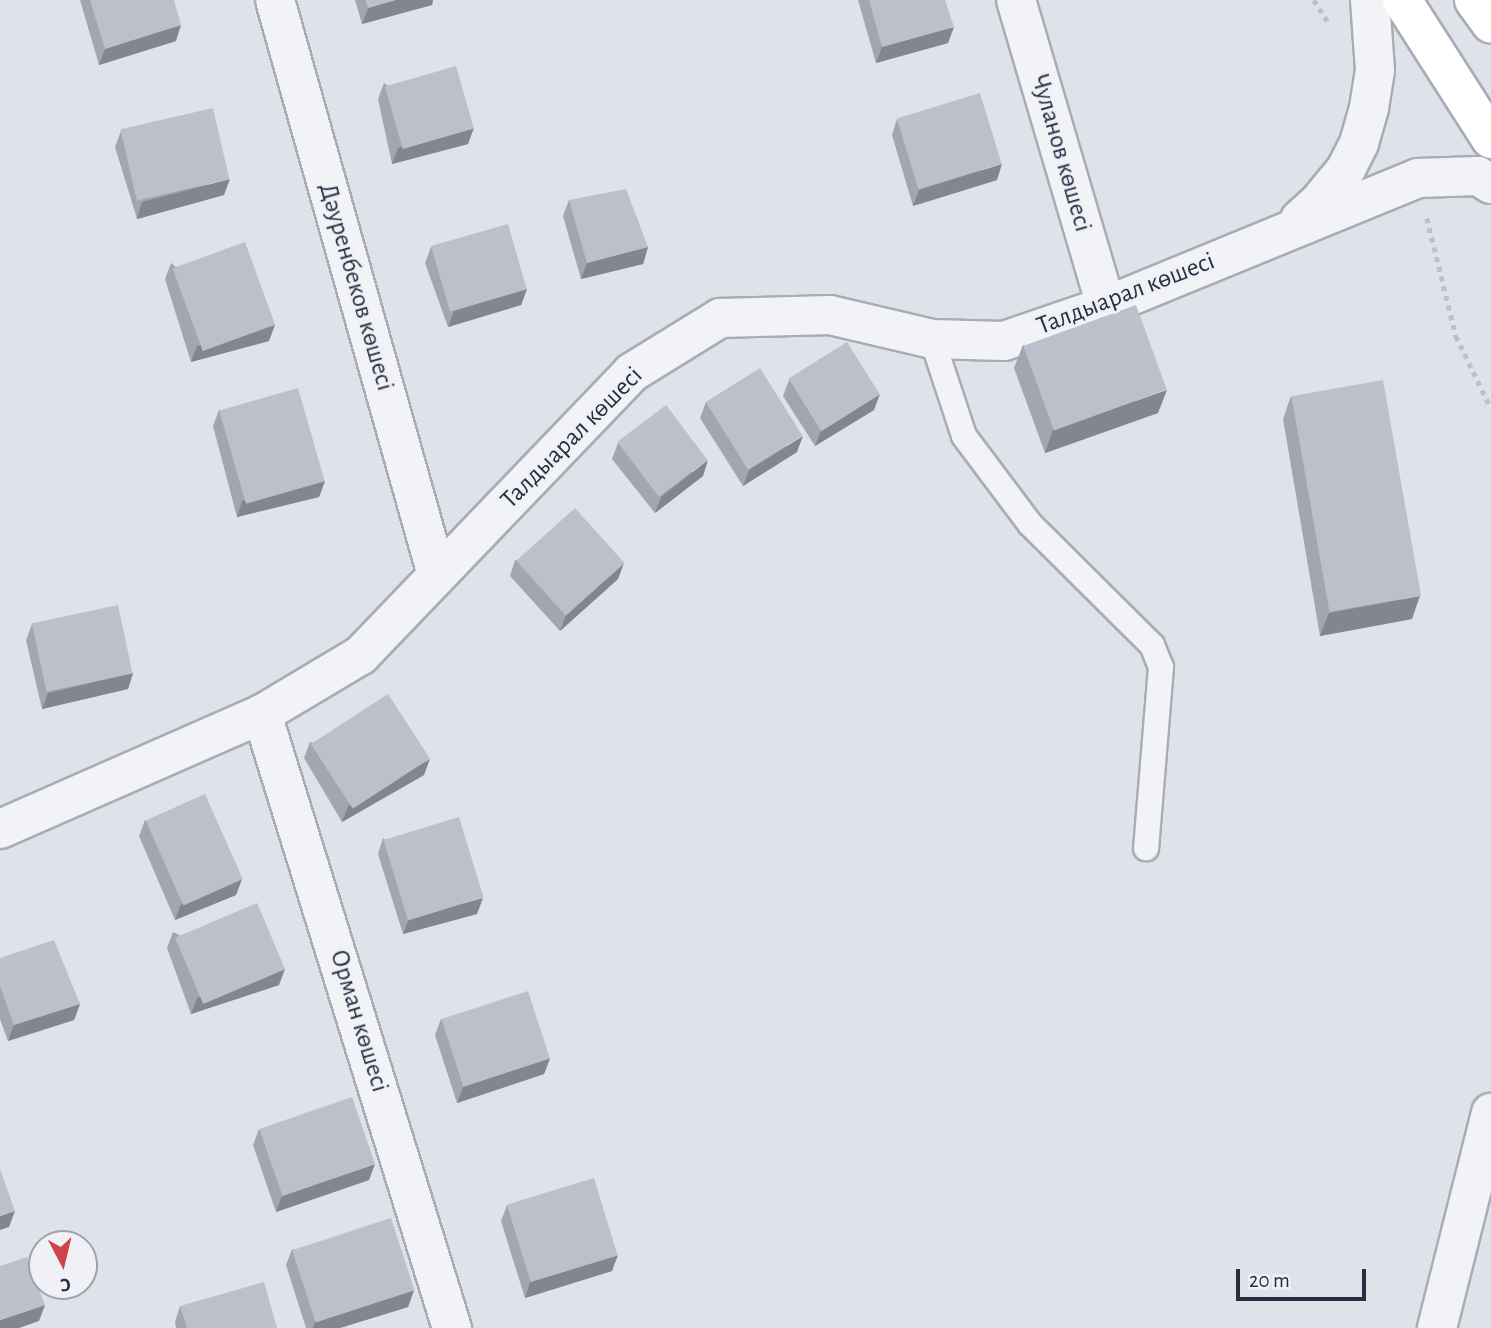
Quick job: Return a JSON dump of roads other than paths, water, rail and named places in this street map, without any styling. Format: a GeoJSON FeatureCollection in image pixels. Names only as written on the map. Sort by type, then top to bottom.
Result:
{"type":"FeatureCollection","features":[{"type":"Feature","properties":{"kind":"main road"},"geometry":{"type":"LineString","coordinates":[[1402,0],[1491,139]]}},
{"type":"Feature","properties":{"kind":"street","name":"Дәуренбеков көшесі"},"geometry":{"type":"LineString","coordinates":[[275,0],[438,575]]}},
{"type":"Feature","properties":{"kind":"street","name":"Чуланов көшесі"},"geometry":{"type":"LineString","coordinates":[[1016,0],[1106,306]]}},
{"type":"Feature","properties":{"kind":"street"},"geometry":{"type":"LineString","coordinates":[[1285,232],[1319,202],[1346,169],[1359,143],[1369,108],[1375,70],[1370,0]]}},
{"type":"Feature","properties":{"kind":"street","name":"Талдыарал көшесі"},"geometry":{"type":"LineString","coordinates":[[0,829],[262,714],[361,655],[631,373],[720,318],[831,315],[932,340],[1003,341],[1106,306],[1418,178],[1478,176],[1491,184]]}},
{"type":"Feature","properties":{"kind":"street","name":"Орман көшесі"},"geometry":{"type":"LineString","coordinates":[[262,714],[452,1328]]}},
{"type":"Feature","properties":{"kind":"street"},"geometry":{"type":"LineString","coordinates":[[1437,1328],[1491,1113]]}},
{"type":"Feature","properties":{"kind":"lane"},"geometry":{"type":"LineString","coordinates":[[932,340],[964,436],[1030,524],[1153,645],[1161,667],[1146,848]]}}]}
